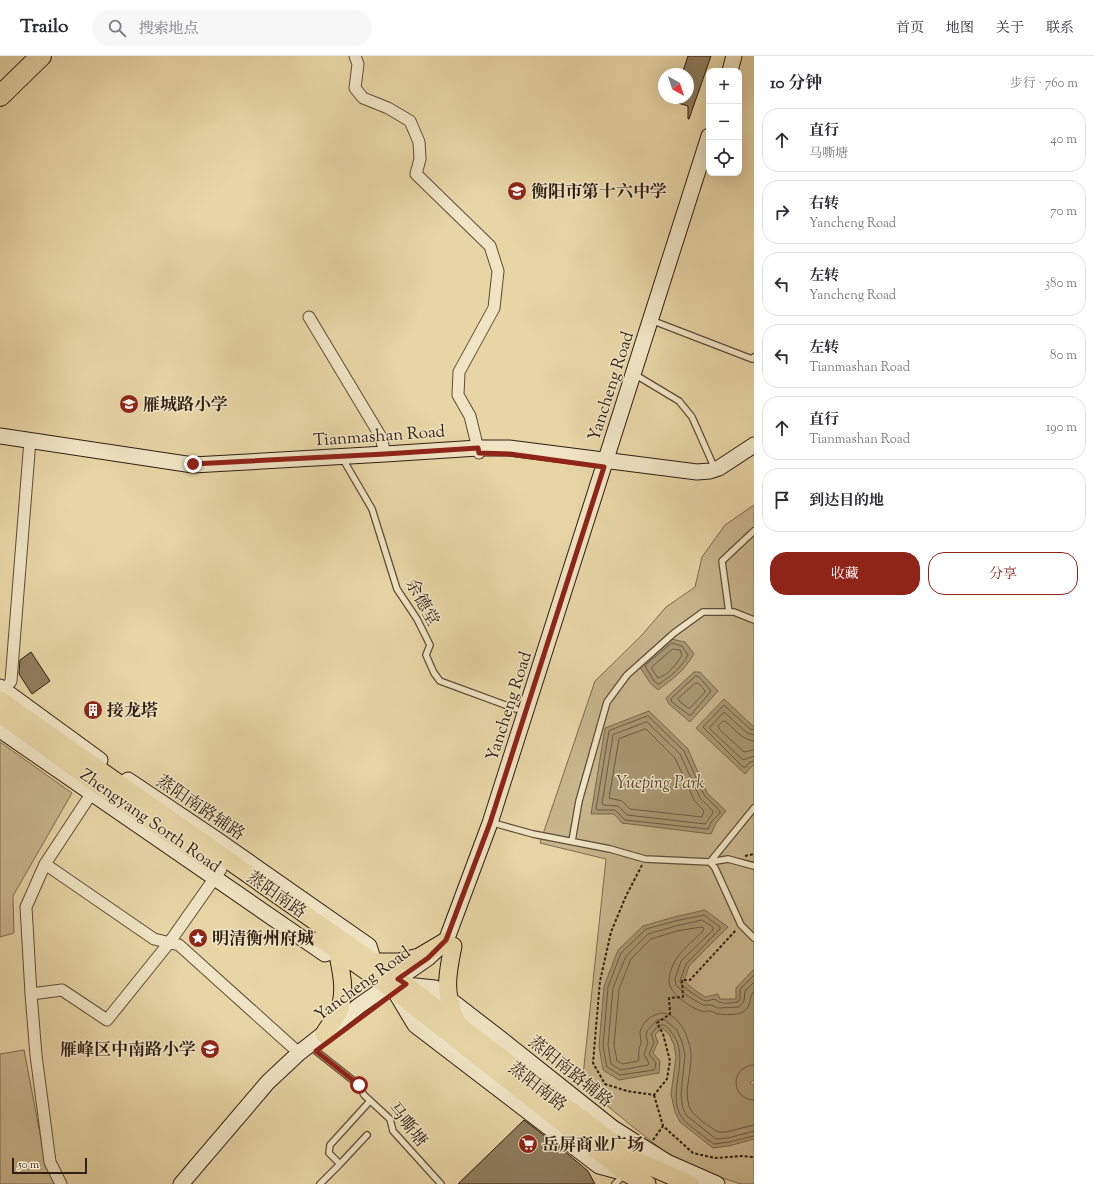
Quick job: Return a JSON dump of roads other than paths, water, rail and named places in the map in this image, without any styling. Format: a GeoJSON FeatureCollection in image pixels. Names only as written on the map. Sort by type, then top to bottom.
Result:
{"type":"FeatureCollection","features":[{"type":"Feature","properties":{"kind":"highway"},"geometry":{"type":"LineString","coordinates":[[0,96],[41,56]]}},
{"type":"Feature","properties":{"kind":"main road","name":"蒸阳南路"},"geometry":{"type":"LineString","coordinates":[[1,694],[374,962],[397,985],[458,1024],[637,1161],[690,1184]]}},
{"type":"Feature","properties":{"kind":"main road","name":"Zhengyang Sorth Road"},"geometry":{"type":"LineString","coordinates":[[0,714],[94,789],[218,874],[337,950],[397,985],[626,1180],[647,1184]]}},
{"type":"Feature","properties":{"kind":"main road"},"geometry":{"type":"LineString","coordinates":[[374,962],[399,962],[419,957],[449,943],[448,998],[458,1024]]}},
{"type":"Feature","properties":{"kind":"main road"},"geometry":{"type":"LineString","coordinates":[[324,1034],[338,1013],[342,998],[343,980],[337,950]]}},
{"type":"Feature","properties":{"kind":"street"},"geometry":{"type":"LineString","coordinates":[[355,56],[358,64],[355,88],[363,98],[388,108],[410,121],[419,142],[420,159],[416,174],[490,246],[498,271],[494,308],[459,372],[458,395],[470,416],[479,450]]}},
{"type":"Feature","properties":{"kind":"street"},"geometry":{"type":"LineString","coordinates":[[731,68],[734,56]]}},
{"type":"Feature","properties":{"kind":"street"},"geometry":{"type":"LineString","coordinates":[[736,68],[740,56]]}},
{"type":"Feature","properties":{"kind":"street","name":"Yancheng Road"},"geometry":{"type":"LineString","coordinates":[[181,1184],[268,1082],[299,1054],[360,1005],[435,964],[449,943],[497,824],[708,140]]}},
{"type":"Feature","properties":{"kind":"street","name":"Yancheng Road"},"geometry":{"type":"LineString","coordinates":[[449,943],[608,464],[639,377],[706,164]]}},
{"type":"Feature","properties":{"kind":"street"},"geometry":{"type":"LineString","coordinates":[[309,317],[381,437],[385,454]]}},
{"type":"Feature","properties":{"kind":"street","name":"Tianmashan Road"},"geometry":{"type":"LineString","coordinates":[[0,436],[193,469],[344,461],[479,450]]}},
{"type":"Feature","properties":{"kind":"street","name":"Tianmashan Road"},"geometry":{"type":"LineString","coordinates":[[0,440],[30,442],[193,464],[479,450],[697,472],[715,469],[754,444]]}},
{"type":"Feature","properties":{"kind":"street"},"geometry":{"type":"LineString","coordinates":[[1,694],[11,681],[30,442]]}},
{"type":"Feature","properties":{"kind":"street","name":"Tianmashan Road"},"geometry":{"type":"LineString","coordinates":[[608,464],[699,478],[712,477],[723,472],[754,452]]}},
{"type":"Feature","properties":{"kind":"street"},"geometry":{"type":"LineString","coordinates":[[0,730],[94,789],[45,864],[26,907],[36,1055],[50,1162],[61,1184]]}},
{"type":"Feature","properties":{"kind":"street"},"geometry":{"type":"LineString","coordinates":[[45,864],[154,939],[179,945],[299,1054]]}},
{"type":"Feature","properties":{"kind":"street"},"geometry":{"type":"LineString","coordinates":[[31,994],[62,990],[107,1020],[169,943],[218,874]]}},
{"type":"Feature","properties":{"kind":"street","name":"Yancheng Road"},"geometry":{"type":"LineString","coordinates":[[192,1184],[273,1088],[303,1061],[397,985]]}},
{"type":"Feature","properties":{"kind":"street","name":"蒸阳南路辅路"},"geometry":{"type":"LineString","coordinates":[[397,985],[436,988],[613,1128],[667,1162],[717,1184]]}},
{"type":"Feature","properties":{"kind":"lane"},"geometry":{"type":"LineString","coordinates":[[656,322],[752,359],[754,357]]}},
{"type":"Feature","properties":{"kind":"lane"},"geometry":{"type":"LineString","coordinates":[[639,377],[679,401],[692,416],[715,469]]}},
{"type":"Feature","properties":{"kind":"lane","name":"余德堂"},"geometry":{"type":"LineString","coordinates":[[344,461],[372,509],[397,589],[417,618],[430,644],[426,655],[434,674],[440,681],[516,709]]}},
{"type":"Feature","properties":{"kind":"lane"},"geometry":{"type":"LineString","coordinates":[[729,612],[722,561],[754,531]]}},
{"type":"Feature","properties":{"kind":"lane"},"geometry":{"type":"LineString","coordinates":[[572,841],[579,801],[607,702],[626,675],[674,633],[703,612],[734,612],[754,620]]}},
{"type":"Feature","properties":{"kind":"lane"},"geometry":{"type":"LineString","coordinates":[[710,862],[754,808]]}},
{"type":"Feature","properties":{"kind":"lane"},"geometry":{"type":"LineString","coordinates":[[497,824],[533,834],[610,849],[645,859],[710,862],[728,859],[754,866]]}},
{"type":"Feature","properties":{"kind":"lane"},"geometry":{"type":"LineString","coordinates":[[710,862],[715,868],[741,924],[754,938]]}},
{"type":"Feature","properties":{"kind":"lane","name":"马嘶塘"},"geometry":{"type":"LineString","coordinates":[[316,1051],[359,1085],[364,1095],[390,1119],[393,1130],[441,1184]]}},
{"type":"Feature","properties":{"kind":"lane"},"geometry":{"type":"LineString","coordinates":[[340,1164],[329,1153],[330,1145],[370,1101]]}},
{"type":"Feature","properties":{"kind":"lane"},"geometry":{"type":"LineString","coordinates":[[320,1184],[367,1135]]}},
{"type":"Feature","properties":{"kind":"water"},"geometry":{"type":"Polygon","coordinates":[[[671,639],[685,642],[694,654],[674,678],[658,690],[651,684],[639,666],[671,639]]]}},
{"type":"Feature","properties":{"kind":"water"},"geometry":{"type":"Polygon","coordinates":[[[694,672],[700,672],[718,691],[690,722],[669,704],[666,698],[694,672]]]}},
{"type":"Feature","properties":{"kind":"water"},"geometry":{"type":"Polygon","coordinates":[[[724,699],[754,727],[754,764],[745,774],[696,728],[724,699]]]}},
{"type":"Feature","properties":{"kind":"water"},"geometry":{"type":"Polygon","coordinates":[[[649,711],[688,749],[707,793],[726,811],[716,823],[711,834],[622,823],[614,814],[591,814],[605,728],[649,711]]]}},
{"type":"Feature","properties":{"kind":"water"},"geometry":{"type":"Polygon","coordinates":[[[705,910],[728,927],[689,966],[684,981],[705,997],[718,994],[720,999],[736,999],[736,988],[754,969],[754,1079],[750,1083],[754,1086],[754,1139],[729,1146],[713,1148],[680,1122],[675,1112],[671,1094],[676,1057],[674,1045],[669,1034],[662,1028],[655,1035],[658,1042],[653,1053],[660,1061],[659,1073],[619,1080],[603,1070],[599,1046],[604,986],[618,950],[643,926],[705,910]]]}},
{"type":"Feature","properties":{"kind":"place","name":"衡阳市第十六中学"},"geometry":{"type":"Point","coordinates":[517,191]}},
{"type":"Feature","properties":{"kind":"place","name":"雁城路小学"},"geometry":{"type":"Point","coordinates":[129,404]}},
{"type":"Feature","properties":{"kind":"place","name":"接龙塔"},"geometry":{"type":"Point","coordinates":[93,710]}},
{"type":"Feature","properties":{"kind":"place","name":"明清衡州府城"},"geometry":{"type":"Point","coordinates":[198,938]}},
{"type":"Feature","properties":{"kind":"place","name":"雁峰区中南路小学"},"geometry":{"type":"Point","coordinates":[210,1049]}},
{"type":"Feature","properties":{"kind":"place","name":"岳屏商业广场"},"geometry":{"type":"Point","coordinates":[528,1144]}},
{"type":"Feature","properties":{"kind":"park label","name":"Yueping Park"},"geometry":{"type":"Point","coordinates":[660,782]}}]}
